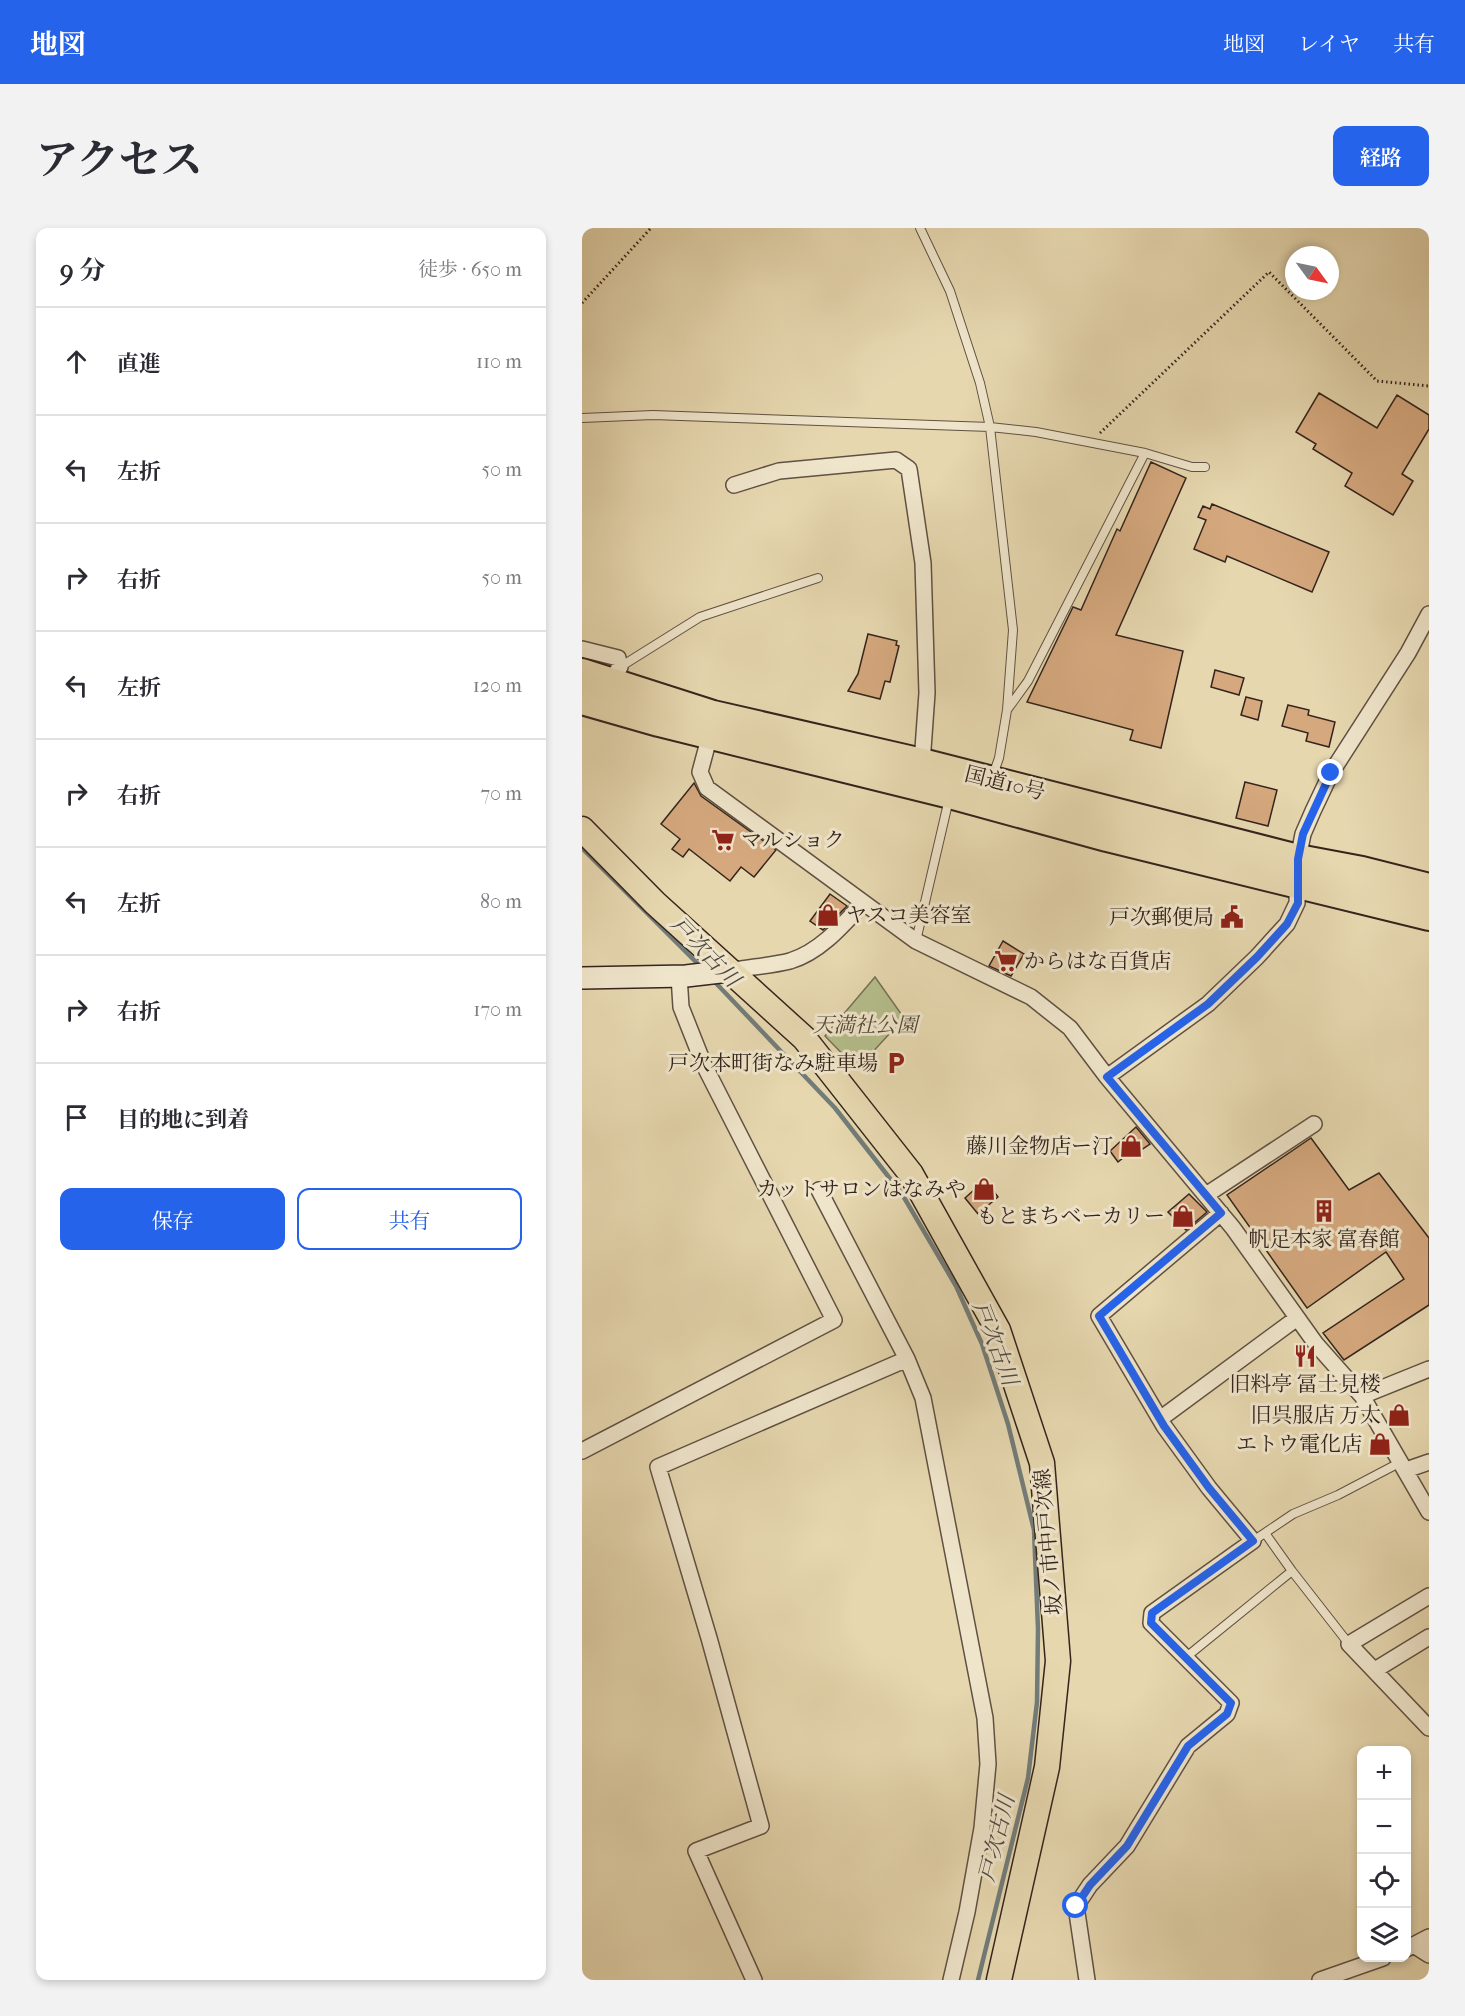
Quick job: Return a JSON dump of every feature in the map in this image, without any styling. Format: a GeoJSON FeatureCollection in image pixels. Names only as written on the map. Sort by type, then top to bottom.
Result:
{"type":"FeatureCollection","features":[{"type":"Feature","properties":{"kind":"highway","name":"国道10号"},"geometry":{"type":"LineString","coordinates":[[582,673],[615,674],[630,690],[712,725],[1107,837],[1298,872],[1362,871],[1429,888]]}},
{"type":"Feature","properties":{"kind":"highway","name":"国道10号"},"geometry":{"type":"LineString","coordinates":[[582,700],[922,763],[991,780],[1298,872],[1429,916]]}},
{"type":"Feature","properties":{"kind":"main road","name":"坂ノ市中戸次線"},"geometry":{"type":"LineString","coordinates":[[582,829],[722,972],[804,1038],[911,1174],[998,1330],[1042,1463],[1058,1661],[1047,1767],[999,1980]]}},
{"type":"Feature","properties":{"kind":"street"},"geometry":{"type":"LineString","coordinates":[[734,485],[779,471],[861,463],[896,460],[909,469],[922,563],[927,693],[922,763]]}},
{"type":"Feature","properties":{"kind":"street"},"geometry":{"type":"LineString","coordinates":[[1107,1077],[1208,1004],[1257,957],[1287,924],[1298,903],[1298,872],[1303,834],[1331,773],[1408,653],[1429,614]]}},
{"type":"Feature","properties":{"kind":"street"},"geometry":{"type":"LineString","coordinates":[[582,649],[618,658],[615,674]]}},
{"type":"Feature","properties":{"kind":"street"},"geometry":{"type":"LineString","coordinates":[[712,725],[700,772],[707,788],[916,941],[1031,997],[1070,1028],[1107,1077],[1221,1213],[1316,1344],[1362,1396],[1429,1512]]}},
{"type":"Feature","properties":{"kind":"street"},"geometry":{"type":"LineString","coordinates":[[582,978],[683,976],[791,960],[810,951],[840,929],[863,903]]}},
{"type":"Feature","properties":{"kind":"street"},"geometry":{"type":"LineString","coordinates":[[582,1451],[834,1320],[704,1065],[681,1007],[683,976]]}},
{"type":"Feature","properties":{"kind":"street"},"geometry":{"type":"LineString","coordinates":[[1206,1195],[1314,1124]]}},
{"type":"Feature","properties":{"kind":"street"},"geometry":{"type":"LineString","coordinates":[[819,1190],[907,1359],[923,1398],[985,1718],[988,1764],[982,1828],[967,1912],[951,1980]]}},
{"type":"Feature","properties":{"kind":"street"},"geometry":{"type":"LineString","coordinates":[[1087,1980],[1076,1906],[1090,1885],[1127,1846],[1188,1746],[1227,1714],[1231,1703],[1151,1623],[1152,1613],[1259,1537],[1209,1488],[1160,1419],[1099,1316],[1221,1213]]}},
{"type":"Feature","properties":{"kind":"street"},"geometry":{"type":"LineString","coordinates":[[1160,1419],[1298,1318]]}},
{"type":"Feature","properties":{"kind":"street"},"geometry":{"type":"LineString","coordinates":[[754,1980],[696,1851],[761,1826],[709,1638],[658,1467],[907,1359]]}},
{"type":"Feature","properties":{"kind":"street"},"geometry":{"type":"LineString","coordinates":[[1362,1396],[1429,1370]]}},
{"type":"Feature","properties":{"kind":"street"},"geometry":{"type":"LineString","coordinates":[[1404,1466],[1429,1462]]}},
{"type":"Feature","properties":{"kind":"street"},"geometry":{"type":"LineString","coordinates":[[1429,1596],[1349,1644],[1429,1728]]}},
{"type":"Feature","properties":{"kind":"street"},"geometry":{"type":"LineString","coordinates":[[1375,1670],[1429,1637]]}},
{"type":"Feature","properties":{"kind":"street"},"geometry":{"type":"LineString","coordinates":[[1411,1948],[1429,1937]]}},
{"type":"Feature","properties":{"kind":"street"},"geometry":{"type":"LineString","coordinates":[[1411,1948],[1429,1955]]}},
{"type":"Feature","properties":{"kind":"street"},"geometry":{"type":"LineString","coordinates":[[1320,1980],[1372,1962]]}},
{"type":"Feature","properties":{"kind":"lane"},"geometry":{"type":"LineString","coordinates":[[920,228],[950,291],[980,382],[990,427],[1013,630],[1007,710],[999,758],[991,780]]}},
{"type":"Feature","properties":{"kind":"lane"},"geometry":{"type":"LineString","coordinates":[[582,418],[653,415],[990,427],[1036,432],[1090,442],[1145,453],[1192,467],[1205,467]]}},
{"type":"Feature","properties":{"kind":"lane"},"geometry":{"type":"LineString","coordinates":[[1007,710],[1028,681],[1145,453]]}},
{"type":"Feature","properties":{"kind":"lane"},"geometry":{"type":"LineString","coordinates":[[615,674],[700,617],[818,578]]}},
{"type":"Feature","properties":{"kind":"lane"},"geometry":{"type":"LineString","coordinates":[[916,941],[950,794]]}},
{"type":"Feature","properties":{"kind":"lane"},"geometry":{"type":"LineString","coordinates":[[1349,1644],[1292,1571],[1259,1537],[1293,1514],[1404,1466]]}},
{"type":"Feature","properties":{"kind":"lane"},"geometry":{"type":"LineString","coordinates":[[1185,1658],[1292,1571]]}},
{"type":"Feature","properties":{"kind":"path"},"geometry":{"type":"LineString","coordinates":[[582,303],[651,228]]}},
{"type":"Feature","properties":{"kind":"path"},"geometry":{"type":"LineString","coordinates":[[1090,442],[1269,272],[1377,381],[1429,386]]}},
{"type":"Feature","properties":{"kind":"green space","name":"天満社公園"},"geometry":{"type":"Polygon","coordinates":[[[875,977],[904,1018],[857,1069],[825,1036],[875,977]]]}},
{"type":"Feature","properties":{"kind":"building"},"geometry":{"type":"Polygon","coordinates":[[[1319,393],[1377,428],[1397,395],[1429,415],[1429,429],[1402,474],[1413,481],[1393,515],[1345,486],[1352,473],[1313,449],[1316,444],[1296,432],[1319,393]]]}},
{"type":"Feature","properties":{"kind":"building"},"geometry":{"type":"Polygon","coordinates":[[[1151,462],[1186,478],[1116,635],[1183,651],[1161,748],[1130,740],[1133,730],[1027,702],[1073,607],[1081,610],[1117,529],[1120,531],[1151,462]]]}},
{"type":"Feature","properties":{"kind":"building"},"geometry":{"type":"Polygon","coordinates":[[[1212,504],[1329,552],[1312,592],[1227,556],[1225,562],[1194,549],[1206,520],[1198,517],[1203,506],[1210,509],[1212,504]]]}},
{"type":"Feature","properties":{"kind":"building"},"geometry":{"type":"Polygon","coordinates":[[[868,634],[897,641],[896,645],[899,646],[890,682],[885,681],[880,699],[848,691],[858,674],[868,634]]]}},
{"type":"Feature","properties":{"kind":"building"},"geometry":{"type":"Polygon","coordinates":[[[1215,670],[1244,678],[1239,695],[1211,687],[1215,670]]]}},
{"type":"Feature","properties":{"kind":"building"},"geometry":{"type":"Polygon","coordinates":[[[1246,697],[1262,701],[1258,720],[1241,715],[1246,697]]]}},
{"type":"Feature","properties":{"kind":"building"},"geometry":{"type":"Polygon","coordinates":[[[1288,705],[1309,710],[1308,715],[1335,722],[1329,747],[1306,741],[1308,733],[1282,726],[1288,705]]]}},
{"type":"Feature","properties":{"kind":"building"},"geometry":{"type":"Polygon","coordinates":[[[1245,782],[1277,790],[1268,826],[1236,818],[1245,782]]]}},
{"type":"Feature","properties":{"kind":"building"},"geometry":{"type":"Polygon","coordinates":[[[694,783],[701,796],[776,850],[754,877],[741,867],[730,881],[689,849],[683,857],[672,849],[680,839],[661,824],[694,783]]]}},
{"type":"Feature","properties":{"kind":"building","name":"ヤスコ美容室"},"geometry":{"type":"Polygon","coordinates":[[[830,894],[847,906],[823,930],[810,921],[830,894]]]}},
{"type":"Feature","properties":{"kind":"building","name":"からはな百貨店"},"geometry":{"type":"Polygon","coordinates":[[[1003,941],[1024,954],[1011,976],[989,966],[1003,941]]]}},
{"type":"Feature","properties":{"kind":"building","name":"藤川金物店ー汀"},"geometry":{"type":"Polygon","coordinates":[[[1136,1127],[1150,1144],[1138,1152],[1134,1149],[1118,1162],[1110,1151],[1136,1127]]]}},
{"type":"Feature","properties":{"kind":"building","name":"帆足本家 富春館"},"geometry":{"type":"Polygon","coordinates":[[[1311,1138],[1349,1190],[1379,1173],[1429,1238],[1429,1305],[1344,1360],[1323,1333],[1404,1279],[1386,1252],[1307,1308],[1227,1195],[1311,1138]]]}},
{"type":"Feature","properties":{"kind":"building","name":"カットサロンはなみや"},"geometry":{"type":"Polygon","coordinates":[[[985,1180],[998,1197],[978,1214],[965,1198],[985,1180]]]}},
{"type":"Feature","properties":{"kind":"building","name":"もとまちベーカリー"},"geometry":{"type":"Polygon","coordinates":[[[1189,1194],[1207,1212],[1186,1230],[1168,1212],[1189,1194]]]}},
{"type":"Feature","properties":{"kind":"waterway","name":"戸次古川"},"geometry":{"type":"LineString","coordinates":[[582,848],[701,967]]}},
{"type":"Feature","properties":{"kind":"waterway","name":"戸次古川"},"geometry":{"type":"LineString","coordinates":[[713,980],[835,1108],[902,1194],[956,1286],[982,1344],[1008,1424],[1034,1530],[1038,1629],[1037,1702],[1028,1778],[978,1980]]}},
{"type":"Feature","properties":{"kind":"place","name":"マルショク"},"geometry":{"type":"Point","coordinates":[723,840]}},
{"type":"Feature","properties":{"kind":"place","name":"ヤスコ美容室"},"geometry":{"type":"Point","coordinates":[828,915]}},
{"type":"Feature","properties":{"kind":"place","name":"戸次郵便局"},"geometry":{"type":"Point","coordinates":[1232,917]}},
{"type":"Feature","properties":{"kind":"place","name":"からはな百貨店"},"geometry":{"type":"Point","coordinates":[1006,961]}},
{"type":"Feature","properties":{"kind":"place","name":"戸次本町街なみ駐車場"},"geometry":{"type":"Point","coordinates":[896,1063]}},
{"type":"Feature","properties":{"kind":"place","name":"藤川金物店ー汀"},"geometry":{"type":"Point","coordinates":[1131,1146]}},
{"type":"Feature","properties":{"kind":"place","name":"カットサロンはなみや"},"geometry":{"type":"Point","coordinates":[984,1189]}},
{"type":"Feature","properties":{"kind":"place","name":"帆足本家 富春館"},"geometry":{"type":"Point","coordinates":[1324,1211]}},
{"type":"Feature","properties":{"kind":"place","name":"もとまちベーカリー"},"geometry":{"type":"Point","coordinates":[1183,1216]}},
{"type":"Feature","properties":{"kind":"place","name":"旧料亭 冨士見楼"},"geometry":{"type":"Point","coordinates":[1305,1356]}},
{"type":"Feature","properties":{"kind":"place","name":"旧呉服店 万太"},"geometry":{"type":"Point","coordinates":[1399,1415]}},
{"type":"Feature","properties":{"kind":"place","name":"エトウ電化店"},"geometry":{"type":"Point","coordinates":[1380,1444]}},
{"type":"Feature","properties":{"kind":"route"},"geometry":{"type":"LineString","coordinates":[[1076,1906],[1090,1885],[1127,1846],[1188,1746],[1227,1714],[1231,1703],[1151,1623],[1152,1613],[1253,1541],[1209,1488],[1164,1426],[1099,1316],[1221,1213],[1107,1077],[1208,1004],[1257,957],[1287,924],[1298,903],[1298,859],[1303,834],[1331,773]]}}]}
